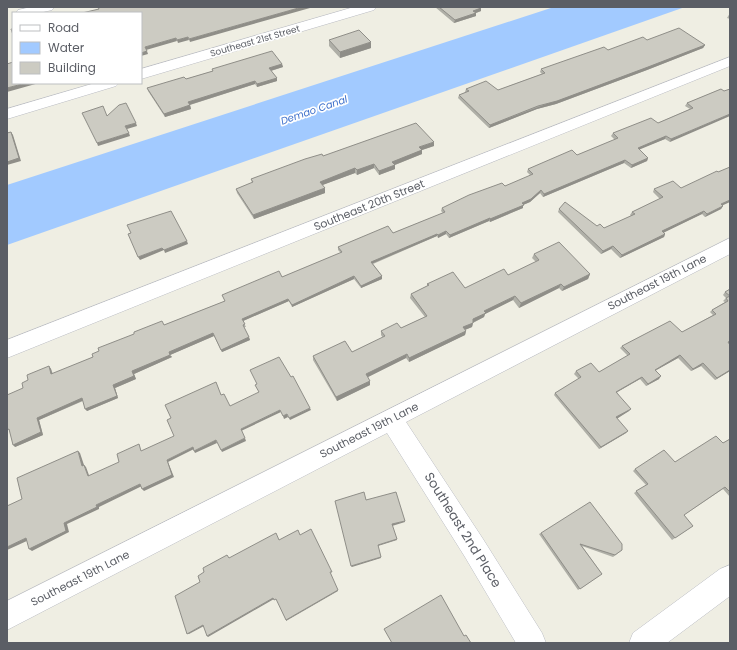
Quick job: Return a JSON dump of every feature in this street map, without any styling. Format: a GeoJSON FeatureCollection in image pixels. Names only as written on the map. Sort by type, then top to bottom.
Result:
{"type":"FeatureCollection","features":[{"type":"Feature","properties":{"kind":"street"},"geometry":{"type":"LineString","coordinates":[[27,12],[47,7]]}},
{"type":"Feature","properties":{"kind":"street","name":"Southeast 21st Street"},"geometry":{"type":"LineString","coordinates":[[142,74],[369,7]]}},
{"type":"Feature","properties":{"kind":"street","name":"Southeast 20th Street"},"geometry":{"type":"LineString","coordinates":[[7,349],[730,61]]}},
{"type":"Feature","properties":{"kind":"street"},"geometry":{"type":"LineString","coordinates":[[7,114],[108,84]]}},
{"type":"Feature","properties":{"kind":"street","name":"Southeast 19th Lane"},"geometry":{"type":"LineString","coordinates":[[7,616],[730,245]]}},
{"type":"Feature","properties":{"kind":"street","name":"Southeast 2nd Place"},"geometry":{"type":"LineString","coordinates":[[392,419],[532,643]]}},
{"type":"Feature","properties":{"kind":"street"},"geometry":{"type":"LineString","coordinates":[[643,643],[730,580]]}},
{"type":"Feature","properties":{"kind":"water","name":"Demao Canal"},"geometry":{"type":"Polygon","coordinates":[[[554,7],[685,7],[7,245],[7,185],[554,7]]]}},
{"type":"Feature","properties":{"kind":"building"},"geometry":{"type":"Polygon","coordinates":[[[98,7],[302,7],[189,39],[188,37],[177,40],[176,38],[145,47],[147,51],[142,53],[142,12],[86,12],[99,9],[98,7]]]}},
{"type":"Feature","properties":{"kind":"building"},"geometry":{"type":"Polygon","coordinates":[[[439,7],[481,8],[473,11],[476,13],[455,20],[439,7]]]}},
{"type":"Feature","properties":{"kind":"building"},"geometry":{"type":"Polygon","coordinates":[[[679,28],[705,45],[490,125],[459,95],[469,91],[466,89],[486,81],[498,90],[545,73],[541,69],[604,47],[608,50],[643,37],[647,40],[679,28]]]}},
{"type":"Feature","properties":{"kind":"building"},"geometry":{"type":"Polygon","coordinates":[[[359,30],[371,42],[340,52],[329,40],[359,30]]]}},
{"type":"Feature","properties":{"kind":"building"},"geometry":{"type":"Polygon","coordinates":[[[272,51],[282,64],[269,68],[277,78],[257,84],[255,81],[188,102],[190,105],[164,114],[147,88],[184,77],[186,79],[213,71],[212,69],[272,51]]]}},
{"type":"Feature","properties":{"kind":"building"},"geometry":{"type":"Polygon","coordinates":[[[12,62],[12,84],[22,84],[7,88],[7,64],[12,62]]]}},
{"type":"Feature","properties":{"kind":"building"},"geometry":{"type":"Polygon","coordinates":[[[721,89],[724,91],[730,89],[730,114],[671,139],[666,136],[638,148],[648,158],[632,165],[625,160],[544,194],[541,190],[531,199],[522,203],[524,205],[450,235],[446,231],[438,235],[437,234],[371,262],[382,276],[361,286],[354,276],[292,305],[288,299],[242,319],[245,324],[243,325],[249,337],[221,350],[213,333],[169,352],[170,355],[132,371],[134,376],[113,385],[117,396],[85,409],[82,398],[37,418],[41,432],[13,445],[9,429],[7,430],[7,395],[23,388],[22,383],[28,380],[27,375],[49,366],[51,374],[93,357],[92,354],[99,351],[98,348],[134,334],[134,332],[162,321],[164,325],[225,301],[222,295],[279,271],[282,277],[342,252],[338,247],[388,226],[393,233],[445,212],[442,208],[469,195],[502,183],[505,186],[533,174],[528,169],[572,150],[577,155],[618,138],[613,133],[651,118],[658,123],[693,108],[687,103],[721,89]]]}},
{"type":"Feature","properties":{"kind":"building"},"geometry":{"type":"Polygon","coordinates":[[[126,103],[136,123],[125,126],[129,133],[97,143],[82,113],[103,106],[107,116],[119,105],[126,103]]]}},
{"type":"Feature","properties":{"kind":"building"},"geometry":{"type":"Polygon","coordinates":[[[416,123],[434,142],[419,147],[422,150],[392,162],[395,165],[379,171],[374,164],[357,170],[355,168],[320,182],[325,188],[253,215],[236,189],[253,182],[251,179],[305,159],[322,154],[323,156],[416,123]]]}},
{"type":"Feature","properties":{"kind":"building"},"geometry":{"type":"Polygon","coordinates":[[[11,132],[19,158],[7,162],[7,133],[11,132]]]}},
{"type":"Feature","properties":{"kind":"building"},"geometry":{"type":"Polygon","coordinates":[[[730,167],[730,200],[721,204],[723,206],[707,214],[704,211],[662,231],[665,234],[622,255],[613,246],[603,251],[559,209],[565,202],[597,226],[600,224],[604,228],[635,214],[632,212],[663,197],[654,189],[673,181],[681,188],[717,171],[718,172],[730,167]]]}},
{"type":"Feature","properties":{"kind":"building"},"geometry":{"type":"Polygon","coordinates":[[[171,211],[187,241],[164,250],[162,248],[138,257],[128,234],[131,233],[127,225],[171,211]]]}},
{"type":"Feature","properties":{"kind":"building"},"geometry":{"type":"Polygon","coordinates":[[[559,242],[590,274],[564,287],[561,284],[521,303],[515,296],[484,311],[486,313],[473,319],[473,323],[463,327],[466,331],[409,358],[407,354],[366,374],[370,381],[336,397],[313,356],[345,341],[352,352],[385,336],[381,331],[397,323],[401,328],[427,316],[411,294],[429,285],[427,284],[453,272],[465,288],[504,269],[508,275],[539,260],[534,254],[559,242]]]}},
{"type":"Feature","properties":{"kind":"building"},"geometry":{"type":"Polygon","coordinates":[[[730,289],[730,296],[725,292],[730,289]]]}},
{"type":"Feature","properties":{"kind":"building"},"geometry":{"type":"Polygon","coordinates":[[[730,296],[730,341],[728,342],[730,345],[730,370],[717,378],[703,363],[693,369],[680,355],[655,370],[661,376],[648,384],[642,377],[616,392],[631,409],[616,417],[628,431],[601,447],[555,393],[581,377],[576,371],[591,363],[599,372],[630,354],[622,346],[670,321],[682,332],[716,314],[712,310],[728,301],[726,298],[730,296]]]}},
{"type":"Feature","properties":{"kind":"building"},"geometry":{"type":"Polygon","coordinates":[[[279,357],[291,377],[293,376],[310,408],[289,418],[287,414],[283,416],[280,410],[241,429],[245,438],[221,450],[216,440],[194,451],[193,447],[167,460],[172,475],[142,489],[140,484],[96,505],[97,507],[64,523],[66,531],[29,549],[26,538],[7,547],[7,506],[22,499],[17,478],[78,451],[82,466],[84,465],[88,476],[119,462],[117,454],[139,444],[141,451],[174,436],[167,420],[171,418],[165,405],[216,382],[221,395],[224,394],[230,406],[259,392],[250,370],[279,357]]]}},
{"type":"Feature","properties":{"kind":"building"},"geometry":{"type":"Polygon","coordinates":[[[716,436],[723,443],[730,439],[730,492],[725,487],[684,515],[693,526],[675,538],[636,491],[648,484],[635,469],[664,450],[675,462],[716,436]]]}},
{"type":"Feature","properties":{"kind":"building"},"geometry":{"type":"Polygon","coordinates":[[[364,492],[366,500],[396,492],[405,521],[392,524],[397,539],[378,545],[381,557],[351,566],[335,501],[364,492]]]}},
{"type":"Feature","properties":{"kind":"building"},"geometry":{"type":"Polygon","coordinates":[[[590,502],[622,544],[622,550],[615,555],[580,544],[602,574],[580,589],[541,533],[590,502]]]}},
{"type":"Feature","properties":{"kind":"building"},"geometry":{"type":"Polygon","coordinates":[[[311,529],[332,572],[330,572],[338,590],[286,620],[276,599],[274,600],[273,598],[207,636],[203,625],[187,634],[175,596],[200,582],[198,576],[204,572],[203,568],[227,555],[229,558],[276,533],[279,540],[298,530],[300,535],[311,529]]]}},
{"type":"Feature","properties":{"kind":"building"},"geometry":{"type":"Polygon","coordinates":[[[441,595],[464,636],[466,635],[471,643],[392,643],[384,629],[441,595]]]}}]}
